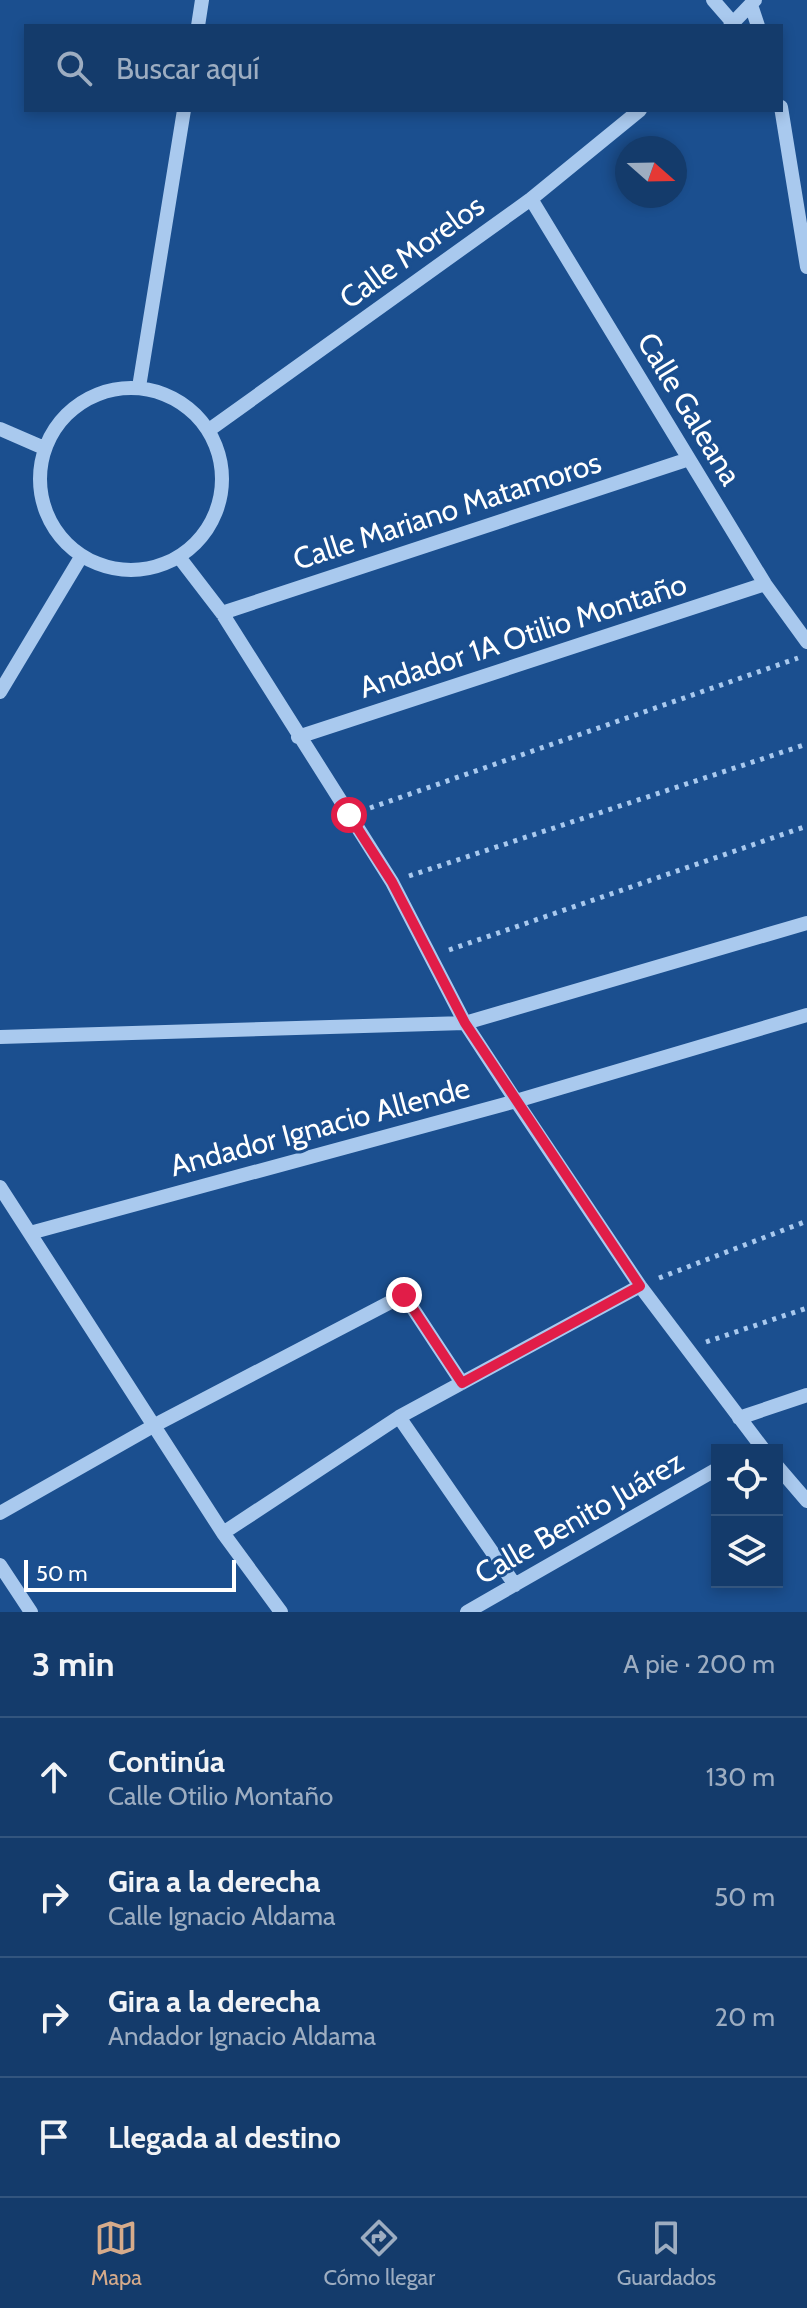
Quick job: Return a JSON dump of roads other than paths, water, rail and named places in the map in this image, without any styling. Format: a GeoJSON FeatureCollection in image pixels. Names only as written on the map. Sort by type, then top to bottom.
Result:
{"type":"FeatureCollection","features":[{"type":"Feature","properties":{"kind":"street"},"geometry":{"type":"LineString","coordinates":[[198,24],[202,0]]}},
{"type":"Feature","properties":{"kind":"street"},"geometry":{"type":"LineString","coordinates":[[713,0],[732,24],[753,2]]}},
{"type":"Feature","properties":{"kind":"street"},"geometry":{"type":"LineString","coordinates":[[753,2],[758,24]]}},
{"type":"Feature","properties":{"kind":"street"},"geometry":{"type":"LineString","coordinates":[[139,387],[184,112]]}},
{"type":"Feature","properties":{"kind":"street","name":"Calle Morelos"},"geometry":{"type":"LineString","coordinates":[[209,430],[531,199],[638,112]]}},
{"type":"Feature","properties":{"kind":"street"},"geometry":{"type":"LineString","coordinates":[[782,112],[807,267]]}},
{"type":"Feature","properties":{"kind":"street","name":"Calle Galeana"},"geometry":{"type":"LineString","coordinates":[[531,199],[765,584],[807,642]]}},
{"type":"Feature","properties":{"kind":"street"},"geometry":{"type":"LineString","coordinates":[[139,387],[167,394],[191,409],[209,430],[220,457],[222,486],[215,514],[200,538],[179,557],[155,567],[130,571],[105,567],[81,557],[58,536],[44,509],[39,479],[44,448],[59,421],[81,401],[109,389],[139,387]]}},
{"type":"Feature","properties":{"kind":"street"},"geometry":{"type":"LineString","coordinates":[[0,429],[44,448]]}},
{"type":"Feature","properties":{"kind":"street","name":"Calle Mariano Matamoros"},"geometry":{"type":"LineString","coordinates":[[222,613],[689,459]]}},
{"type":"Feature","properties":{"kind":"street"},"geometry":{"type":"LineString","coordinates":[[0,692],[81,557]]}},
{"type":"Feature","properties":{"kind":"street"},"geometry":{"type":"LineString","coordinates":[[179,557],[222,613],[392,882],[428,957],[465,1023],[640,1286],[739,1418],[755,1444]]}},
{"type":"Feature","properties":{"kind":"street","name":"Andador 1A Otilio Montaño"},"geometry":{"type":"LineString","coordinates":[[298,737],[765,584]]}},
{"type":"Feature","properties":{"kind":"street"},"geometry":{"type":"LineString","coordinates":[[0,662],[14,669]]}},
{"type":"Feature","properties":{"kind":"street"},"geometry":{"type":"LineString","coordinates":[[0,1037],[465,1023],[807,923]]}},
{"type":"Feature","properties":{"kind":"street","name":"Andador Ignacio Allende"},"geometry":{"type":"LineString","coordinates":[[30,1233],[516,1101],[807,1015]]}},
{"type":"Feature","properties":{"kind":"street"},"geometry":{"type":"LineString","coordinates":[[0,1187],[223,1533],[281,1612]]}},
{"type":"Feature","properties":{"kind":"street"},"geometry":{"type":"LineString","coordinates":[[223,1533],[399,1417],[640,1286]]}},
{"type":"Feature","properties":{"kind":"street"},"geometry":{"type":"LineString","coordinates":[[0,1513],[155,1425],[404,1295],[462,1383]]}},
{"type":"Feature","properties":{"kind":"street"},"geometry":{"type":"LineString","coordinates":[[739,1418],[807,1395]]}},
{"type":"Feature","properties":{"kind":"street"},"geometry":{"type":"LineString","coordinates":[[399,1417],[515,1585]]}},
{"type":"Feature","properties":{"kind":"street","name":"Calle Benito Juárez"},"geometry":{"type":"LineString","coordinates":[[467,1612],[711,1472]]}},
{"type":"Feature","properties":{"kind":"street"},"geometry":{"type":"LineString","coordinates":[[783,1473],[807,1501]]}},
{"type":"Feature","properties":{"kind":"street"},"geometry":{"type":"LineString","coordinates":[[0,1565],[31,1612]]}}]}
